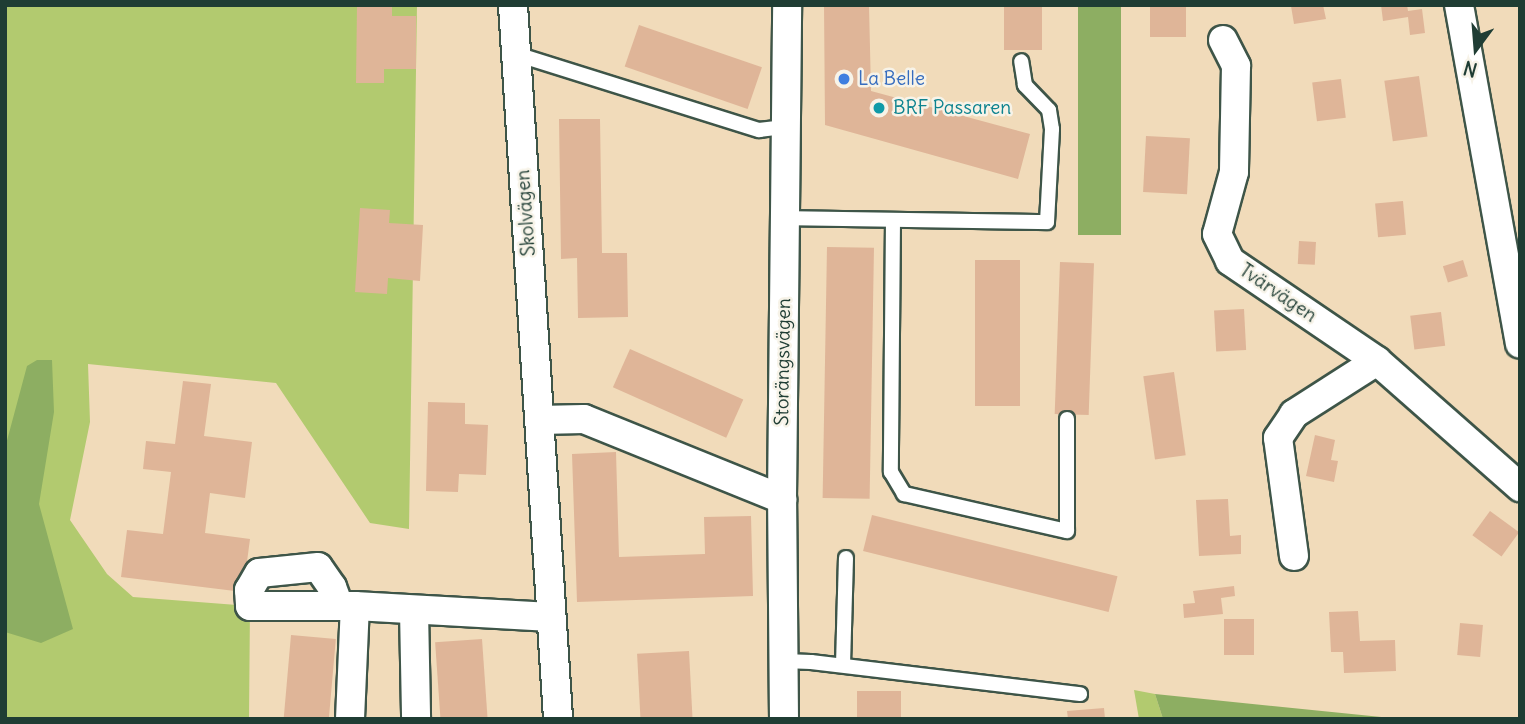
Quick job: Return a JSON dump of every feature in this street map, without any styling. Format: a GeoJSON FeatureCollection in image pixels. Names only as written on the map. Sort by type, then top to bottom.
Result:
{"type":"FeatureCollection","features":[{"type":"Feature","properties":{"kind":"street","name":"Skolvägen"},"geometry":{"type":"LineString","coordinates":[[513,5],[558,719]]}},
{"type":"Feature","properties":{"kind":"street","name":"Storängsvägen"},"geometry":{"type":"LineString","coordinates":[[784,719],[782,499],[787,5]]}},
{"type":"Feature","properties":{"kind":"street"},"geometry":{"type":"LineString","coordinates":[[1460,5],[1520,344]]}},
{"type":"Feature","properties":{"kind":"street","name":"Tvärvägen"},"geometry":{"type":"LineString","coordinates":[[1223,40],[1236,66],[1234,172],[1217,234],[1230,261],[1377,361],[1520,487]]}},
{"type":"Feature","properties":{"kind":"street"},"geometry":{"type":"LineString","coordinates":[[1294,555],[1278,438],[1294,414],[1377,361]]}},
{"type":"Feature","properties":{"kind":"street"},"geometry":{"type":"LineString","coordinates":[[539,420],[584,419],[782,499]]}},
{"type":"Feature","properties":{"kind":"street"},"geometry":{"type":"LineString","coordinates":[[350,719],[347,606],[551,617]]}},
{"type":"Feature","properties":{"kind":"street"},"geometry":{"type":"LineString","coordinates":[[414,610],[416,719]]}},
{"type":"Feature","properties":{"kind":"lane"},"geometry":{"type":"LineString","coordinates":[[516,54],[759,130],[785,127]]}},
{"type":"Feature","properties":{"kind":"lane"},"geometry":{"type":"LineString","coordinates":[[785,218],[1047,222],[1052,129],[1049,110],[1025,85],[1021,61]]}},
{"type":"Feature","properties":{"kind":"lane"},"geometry":{"type":"LineString","coordinates":[[893,220],[891,472],[904,494],[1067,531],[1067,419]]}},
{"type":"Feature","properties":{"kind":"lane"},"geometry":{"type":"LineString","coordinates":[[843,665],[846,558]]}},
{"type":"Feature","properties":{"kind":"lane"},"geometry":{"type":"LineString","coordinates":[[783,661],[843,665],[1080,694]]}},
{"type":"Feature","properties":{"kind":"green space"},"geometry":{"type":"Polygon","coordinates":[[[5,5],[417,5],[409,529],[370,523],[276,383],[88,364],[90,422],[70,520],[107,574],[133,597],[250,606],[249,719],[5,719],[5,5]]]}},
{"type":"Feature","properties":{"kind":"green space"},"geometry":{"type":"Polygon","coordinates":[[[1078,5],[1121,5],[1121,235],[1078,235],[1078,5]]]}},
{"type":"Feature","properties":{"kind":"green space"},"geometry":{"type":"Polygon","coordinates":[[[37,360],[52,360],[54,412],[39,504],[73,629],[41,643],[5,632],[5,448],[27,366],[37,360]]]}},
{"type":"Feature","properties":{"kind":"green space"},"geometry":{"type":"Polygon","coordinates":[[[1134,690],[1155,694],[1163,719],[1139,719],[1134,690]]]}},
{"type":"Feature","properties":{"kind":"green space"},"geometry":{"type":"Polygon","coordinates":[[[1155,694],[1401,719],[1163,719],[1155,694]]]}},
{"type":"Feature","properties":{"kind":"building"},"geometry":{"type":"Polygon","coordinates":[[[357,5],[392,5],[392,16],[416,16],[416,69],[384,69],[384,83],[356,83],[357,5]]]}},
{"type":"Feature","properties":{"kind":"building","name":"BRF Passaren"},"geometry":{"type":"Polygon","coordinates":[[[824,5],[869,5],[871,91],[1030,134],[1018,179],[825,125],[824,5]]]}},
{"type":"Feature","properties":{"kind":"building","name":"BRF Passaren"},"geometry":{"type":"Polygon","coordinates":[[[1004,5],[1042,5],[1042,50],[1004,50],[1004,5]]]}},
{"type":"Feature","properties":{"kind":"building"},"geometry":{"type":"Polygon","coordinates":[[[1150,5],[1186,5],[1186,37],[1150,37],[1150,5]]]}},
{"type":"Feature","properties":{"kind":"building"},"geometry":{"type":"Polygon","coordinates":[[[1323,5],[1326,19],[1294,24],[1291,6],[1323,5]]]}},
{"type":"Feature","properties":{"kind":"building"},"geometry":{"type":"Polygon","coordinates":[[[1381,5],[1407,5],[1408,11],[1422,9],[1425,33],[1410,35],[1408,17],[1383,21],[1381,5]]]}},
{"type":"Feature","properties":{"kind":"building"},"geometry":{"type":"Polygon","coordinates":[[[639,25],[762,67],[748,109],[625,67],[639,25]]]}},
{"type":"Feature","properties":{"kind":"building"},"geometry":{"type":"Polygon","coordinates":[[[1419,76],[1427,136],[1393,141],[1384,81],[1419,76]]]}},
{"type":"Feature","properties":{"kind":"building"},"geometry":{"type":"Polygon","coordinates":[[[1341,79],[1346,118],[1317,121],[1312,83],[1341,79]]]}},
{"type":"Feature","properties":{"kind":"building"},"geometry":{"type":"Polygon","coordinates":[[[559,119],[600,119],[602,253],[627,253],[628,317],[578,318],[577,258],[561,259],[559,119]]]}},
{"type":"Feature","properties":{"kind":"building"},"geometry":{"type":"Polygon","coordinates":[[[1146,136],[1190,138],[1187,194],[1143,192],[1146,136]]]}},
{"type":"Feature","properties":{"kind":"building"},"geometry":{"type":"Polygon","coordinates":[[[1403,201],[1406,235],[1378,237],[1375,203],[1403,201]]]}},
{"type":"Feature","properties":{"kind":"building"},"geometry":{"type":"Polygon","coordinates":[[[360,208],[390,210],[389,223],[423,225],[420,281],[388,278],[387,294],[355,292],[360,208]]]}},
{"type":"Feature","properties":{"kind":"building"},"geometry":{"type":"Polygon","coordinates":[[[1299,241],[1316,242],[1315,265],[1298,264],[1299,241]]]}},
{"type":"Feature","properties":{"kind":"building"},"geometry":{"type":"Polygon","coordinates":[[[827,247],[874,248],[870,499],[823,498],[827,247]]]}},
{"type":"Feature","properties":{"kind":"building"},"geometry":{"type":"Polygon","coordinates":[[[975,260],[1020,260],[1020,406],[975,406],[975,260]]]}},
{"type":"Feature","properties":{"kind":"building"},"geometry":{"type":"Polygon","coordinates":[[[1463,260],[1468,276],[1448,282],[1443,266],[1463,260]]]}},
{"type":"Feature","properties":{"kind":"building"},"geometry":{"type":"Polygon","coordinates":[[[1060,262],[1094,263],[1089,415],[1055,414],[1060,262]]]}},
{"type":"Feature","properties":{"kind":"building"},"geometry":{"type":"Polygon","coordinates":[[[1244,309],[1246,350],[1216,352],[1214,311],[1244,309]]]}},
{"type":"Feature","properties":{"kind":"building"},"geometry":{"type":"Polygon","coordinates":[[[1441,312],[1445,346],[1414,350],[1410,316],[1441,312]]]}},
{"type":"Feature","properties":{"kind":"building"},"geometry":{"type":"Polygon","coordinates":[[[630,349],[743,399],[726,438],[613,387],[630,349]]]}},
{"type":"Feature","properties":{"kind":"building"},"geometry":{"type":"Polygon","coordinates":[[[1174,372],[1186,455],[1155,459],[1143,376],[1174,372]]]}},
{"type":"Feature","properties":{"kind":"building"},"geometry":{"type":"Polygon","coordinates":[[[183,381],[211,384],[204,436],[252,442],[245,498],[210,493],[205,533],[250,539],[243,592],[121,577],[127,530],[163,534],[171,472],[143,469],[146,441],[175,444],[183,381]]]}},
{"type":"Feature","properties":{"kind":"building"},"geometry":{"type":"Polygon","coordinates":[[[428,402],[465,403],[465,424],[488,425],[486,475],[459,474],[458,492],[426,491],[428,402]]]}},
{"type":"Feature","properties":{"kind":"building"},"geometry":{"type":"Polygon","coordinates":[[[1315,435],[1335,440],[1331,460],[1338,461],[1334,482],[1306,476],[1315,435]]]}},
{"type":"Feature","properties":{"kind":"building"},"geometry":{"type":"Polygon","coordinates":[[[616,452],[619,557],[705,554],[704,517],[751,516],[753,596],[577,602],[572,454],[616,452]]]}},
{"type":"Feature","properties":{"kind":"building"},"geometry":{"type":"Polygon","coordinates":[[[1228,499],[1230,536],[1241,535],[1241,554],[1199,556],[1196,500],[1228,499]]]}},
{"type":"Feature","properties":{"kind":"building"},"geometry":{"type":"Polygon","coordinates":[[[1490,511],[1519,532],[1501,556],[1472,535],[1490,511]]]}},
{"type":"Feature","properties":{"kind":"building"},"geometry":{"type":"Polygon","coordinates":[[[872,515],[1117,576],[1109,612],[863,551],[872,515]]]}},
{"type":"Feature","properties":{"kind":"building"},"geometry":{"type":"Polygon","coordinates":[[[1234,586],[1235,596],[1221,598],[1223,614],[1184,618],[1183,604],[1195,603],[1193,591],[1234,586]]]}},
{"type":"Feature","properties":{"kind":"building"},"geometry":{"type":"Polygon","coordinates":[[[1358,611],[1360,641],[1395,640],[1396,671],[1344,673],[1343,652],[1331,652],[1329,612],[1358,611]]]}},
{"type":"Feature","properties":{"kind":"building"},"geometry":{"type":"Polygon","coordinates":[[[1224,619],[1254,619],[1254,655],[1224,655],[1224,619]]]}},
{"type":"Feature","properties":{"kind":"building"},"geometry":{"type":"Polygon","coordinates":[[[1460,623],[1483,625],[1480,657],[1457,655],[1460,623]]]}},
{"type":"Feature","properties":{"kind":"building"},"geometry":{"type":"Polygon","coordinates":[[[291,635],[336,639],[329,719],[284,719],[291,635]]]}},
{"type":"Feature","properties":{"kind":"building"},"geometry":{"type":"Polygon","coordinates":[[[482,639],[488,719],[440,719],[435,642],[482,639]]]}},
{"type":"Feature","properties":{"kind":"building"},"geometry":{"type":"Polygon","coordinates":[[[689,651],[693,719],[640,719],[637,654],[689,651]]]}},
{"type":"Feature","properties":{"kind":"building"},"geometry":{"type":"Polygon","coordinates":[[[857,691],[901,691],[901,719],[857,719],[857,691]]]}},
{"type":"Feature","properties":{"kind":"building"},"geometry":{"type":"Polygon","coordinates":[[[1104,708],[1105,719],[1068,719],[1067,711],[1104,708]]]}},
{"type":"Feature","properties":{"kind":"place","name":"La Belle"},"geometry":{"type":"Point","coordinates":[844,79]}},
{"type":"Feature","properties":{"kind":"place","name":"BRF Passaren"},"geometry":{"type":"Point","coordinates":[879,108]}}]}
